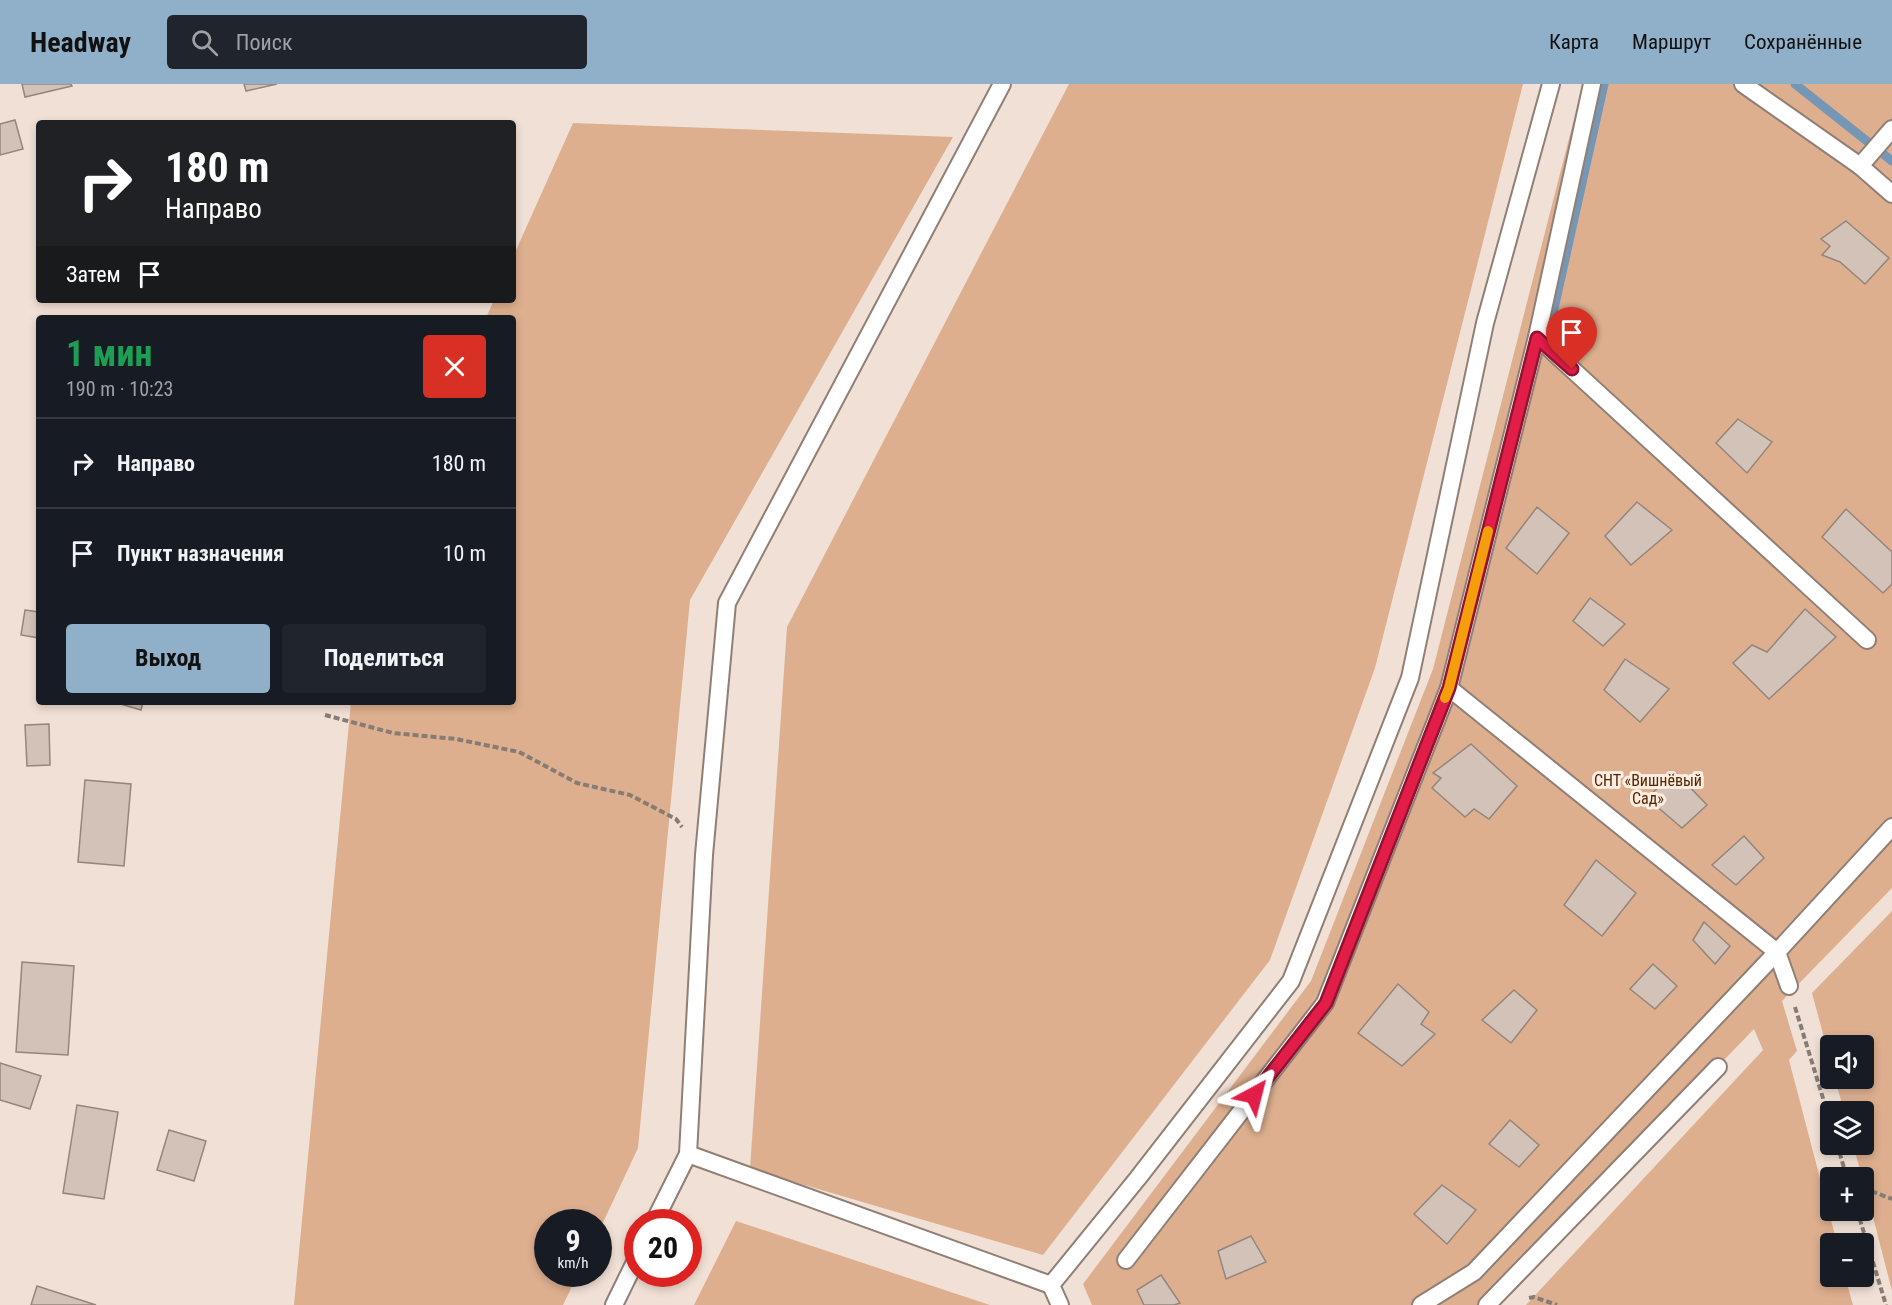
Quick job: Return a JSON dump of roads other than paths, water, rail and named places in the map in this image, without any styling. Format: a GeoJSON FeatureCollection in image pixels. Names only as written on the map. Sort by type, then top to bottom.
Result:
{"type":"FeatureCollection","features":[{"type":"Feature","properties":{"kind":"lane"},"geometry":{"type":"LineString","coordinates":[[660,1209],[688,1154],[704,855],[727,603],[1002,84]]}},
{"type":"Feature","properties":{"kind":"lane"},"geometry":{"type":"LineString","coordinates":[[1051,1285],[1138,1178],[1291,981],[1410,678],[1485,323],[1551,84]]}},
{"type":"Feature","properties":{"kind":"lane"},"geometry":{"type":"LineString","coordinates":[[1126,1260],[1326,1003],[1449,688],[1537,338],[1592,84]]}},
{"type":"Feature","properties":{"kind":"lane"},"geometry":{"type":"LineString","coordinates":[[1743,84],[1860,166],[1892,194]]}},
{"type":"Feature","properties":{"kind":"lane"},"geometry":{"type":"LineString","coordinates":[[1860,166],[1892,129]]}},
{"type":"Feature","properties":{"kind":"lane"},"geometry":{"type":"LineString","coordinates":[[1537,338],[1867,640]]}},
{"type":"Feature","properties":{"kind":"lane"},"geometry":{"type":"LineString","coordinates":[[1449,688],[1777,952],[1789,986]]}},
{"type":"Feature","properties":{"kind":"lane"},"geometry":{"type":"LineString","coordinates":[[1421,1305],[1474,1272],[1892,827]]}},
{"type":"Feature","properties":{"kind":"lane"},"geometry":{"type":"LineString","coordinates":[[1487,1305],[1718,1067]]}},
{"type":"Feature","properties":{"kind":"lane"},"geometry":{"type":"LineString","coordinates":[[688,1154],[1051,1285],[1060,1305]]}},
{"type":"Feature","properties":{"kind":"lane"},"geometry":{"type":"LineString","coordinates":[[614,1305],[624,1285]]}},
{"type":"Feature","properties":{"kind":"waterway"},"geometry":{"type":"LineString","coordinates":[[1549,331],[1604,84]]}},
{"type":"Feature","properties":{"kind":"waterway"},"geometry":{"type":"LineString","coordinates":[[1795,84],[1892,161]]}},
{"type":"Feature","properties":{"kind":"park label","name":"СНТ «Вишнёвый Сад»"},"geometry":{"type":"Point","coordinates":[1648,789]}}]}
